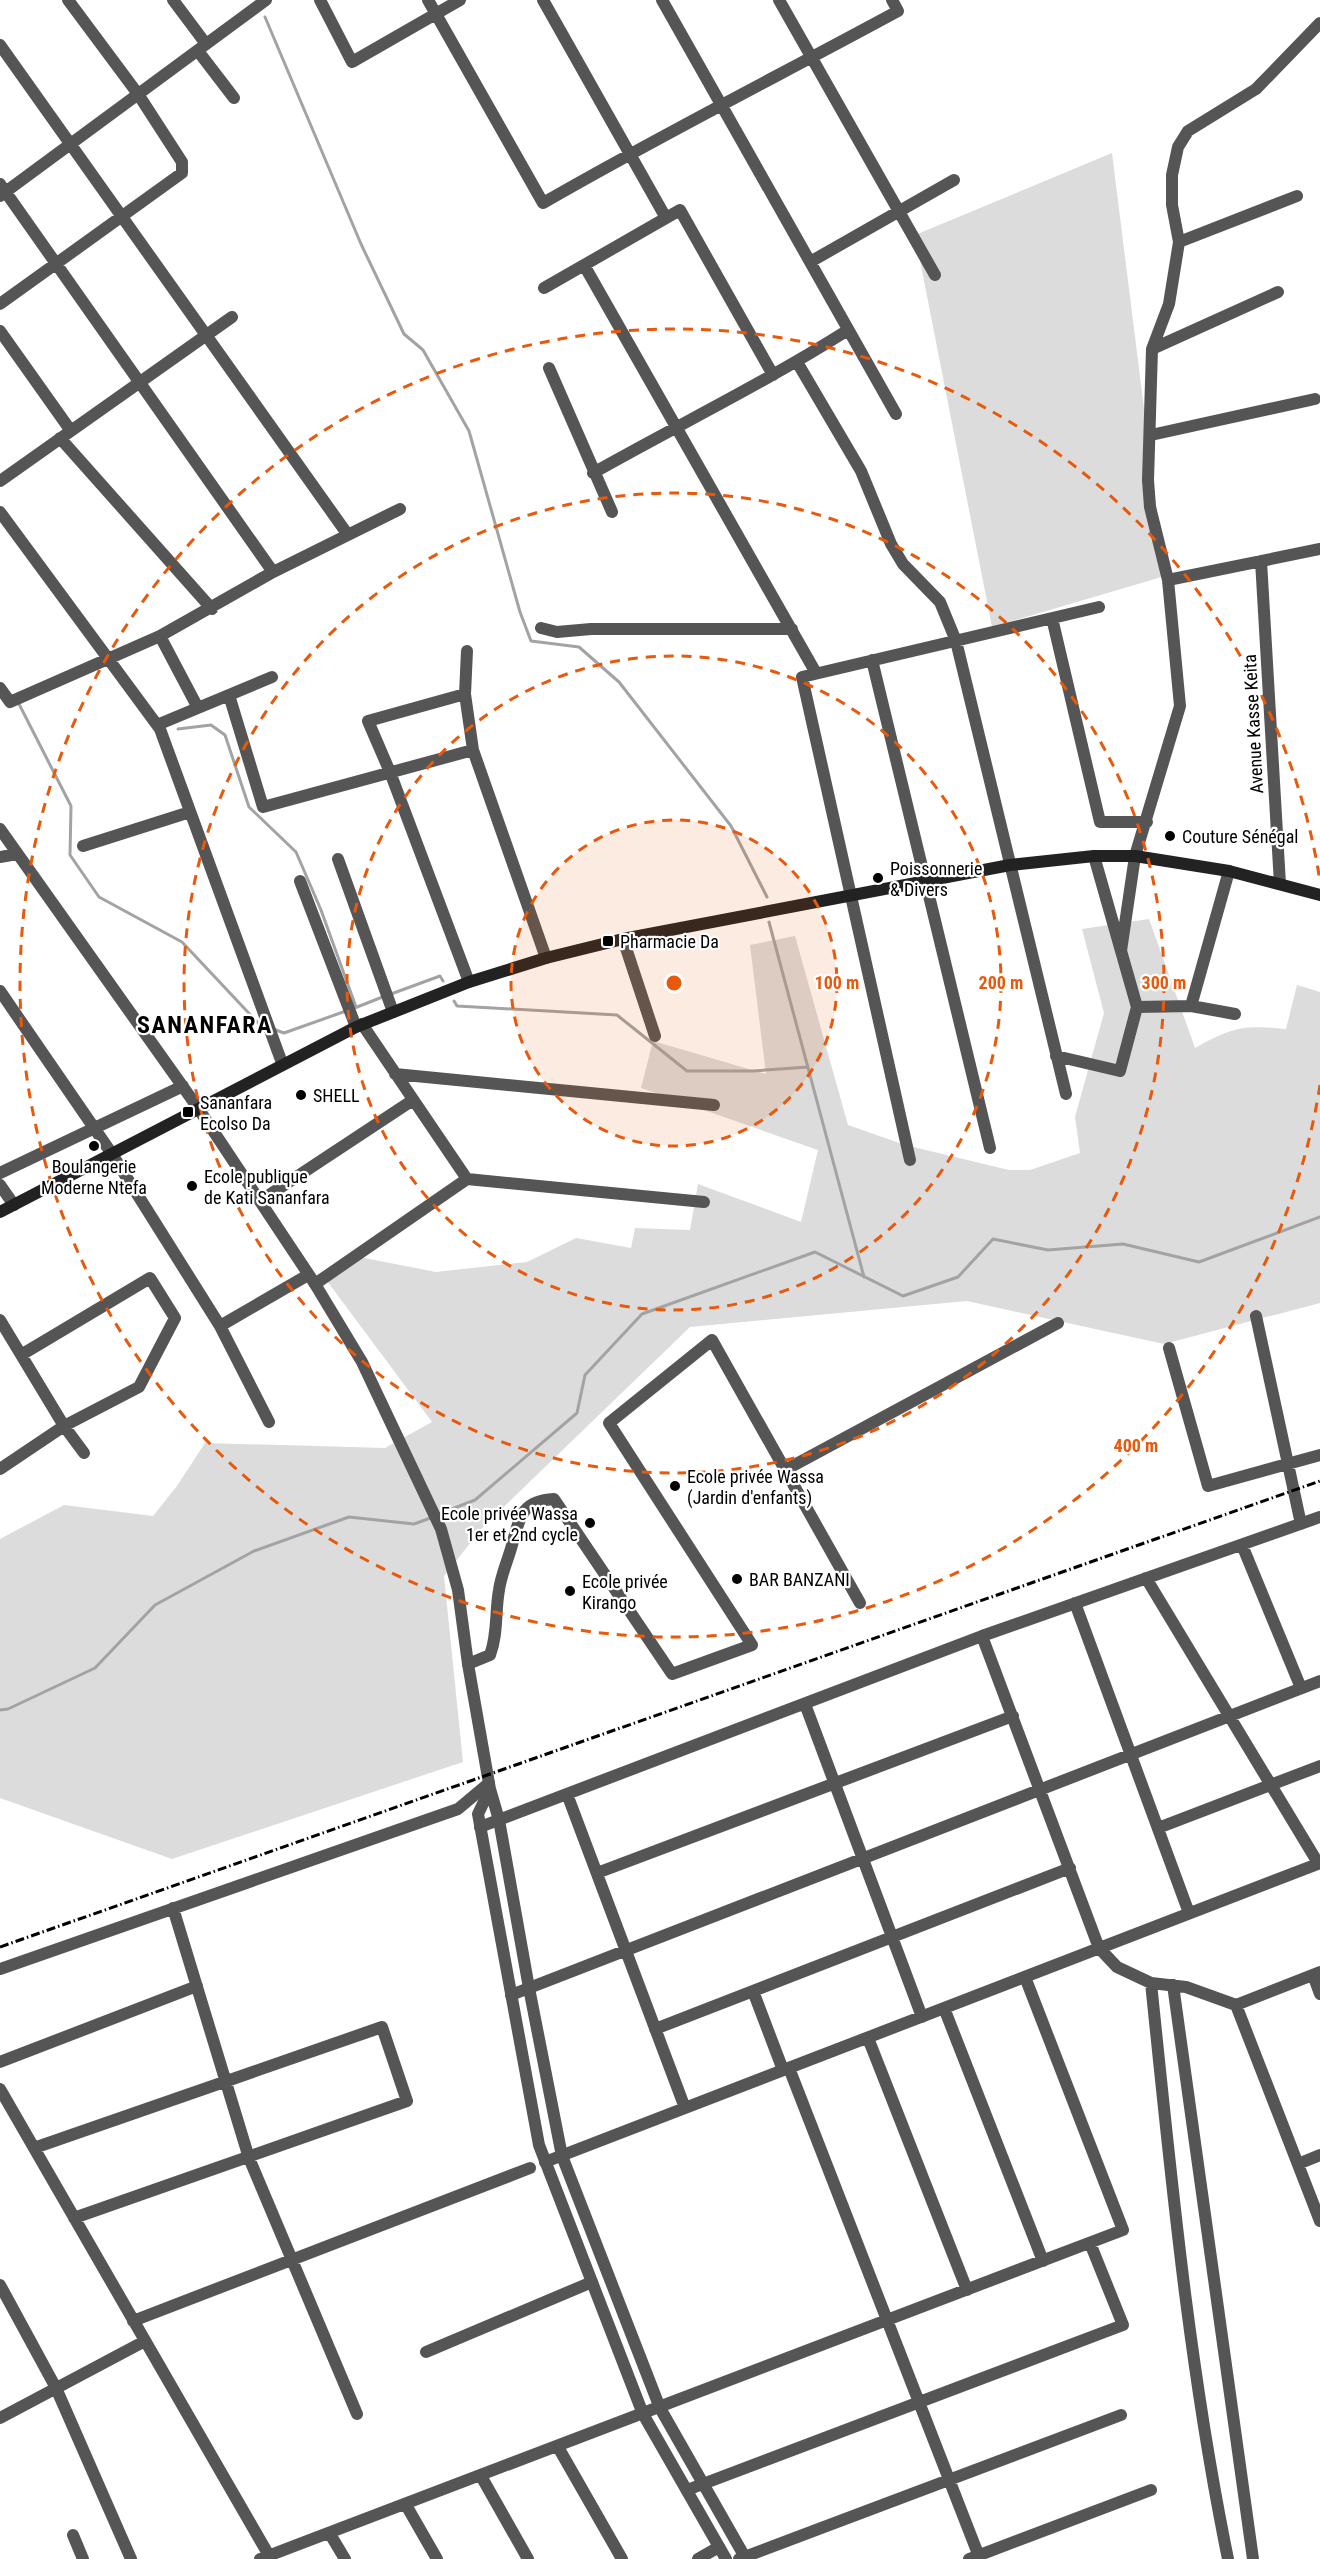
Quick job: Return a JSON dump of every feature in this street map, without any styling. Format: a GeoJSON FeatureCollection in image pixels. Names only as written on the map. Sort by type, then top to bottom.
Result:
{"type":"FeatureCollection","features":[{"type":"Feature","properties":{"kind":"main road"},"geometry":{"type":"LineString","coordinates":[[0,1212],[282,1063],[359,1026],[469,982],[546,958],[623,939],[1010,864],[1094,856],[1135,856],[1229,871],[1320,894]]}},
{"type":"Feature","properties":{"kind":"street"},"geometry":{"type":"LineString","coordinates":[[0,304],[182,173],[182,162],[138,94],[68,0]]}},
{"type":"Feature","properties":{"kind":"street"},"geometry":{"type":"LineString","coordinates":[[173,0],[234,98]]}},
{"type":"Feature","properties":{"kind":"street"},"geometry":{"type":"LineString","coordinates":[[266,0],[70,144],[2,190],[273,572]]}},
{"type":"Feature","properties":{"kind":"street"},"geometry":{"type":"LineString","coordinates":[[320,0],[352,62],[460,0]]}},
{"type":"Feature","properties":{"kind":"street"},"geometry":{"type":"LineString","coordinates":[[428,0],[543,203],[630,153],[722,107],[898,10],[892,0]]}},
{"type":"Feature","properties":{"kind":"street"},"geometry":{"type":"LineString","coordinates":[[543,0],[666,218]]}},
{"type":"Feature","properties":{"kind":"street"},"geometry":{"type":"LineString","coordinates":[[662,0],[896,414]]}},
{"type":"Feature","properties":{"kind":"street"},"geometry":{"type":"LineString","coordinates":[[779,0],[935,275]]}},
{"type":"Feature","properties":{"kind":"street"},"geometry":{"type":"LineString","coordinates":[[1121,951],[1135,856],[1180,706],[1168,580],[1150,507],[1148,480],[1152,349],[1169,304],[1179,242],[1172,205],[1172,175],[1178,147],[1188,131],[1256,88],[1320,23]]}},
{"type":"Feature","properties":{"kind":"street"},"geometry":{"type":"LineString","coordinates":[[0,45],[348,535]]}},
{"type":"Feature","properties":{"kind":"street"},"geometry":{"type":"LineString","coordinates":[[810,262],[954,180]]}},
{"type":"Feature","properties":{"kind":"street"},"geometry":{"type":"LineString","coordinates":[[1179,242],[1297,196]]}},
{"type":"Feature","properties":{"kind":"street"},"geometry":{"type":"LineString","coordinates":[[544,288],[680,210],[773,375]]}},
{"type":"Feature","properties":{"kind":"street"},"geometry":{"type":"LineString","coordinates":[[585,265],[816,673]]}},
{"type":"Feature","properties":{"kind":"street"},"geometry":{"type":"LineString","coordinates":[[1152,349],[1278,292]]}},
{"type":"Feature","properties":{"kind":"street"},"geometry":{"type":"LineString","coordinates":[[1,478],[232,317]]}},
{"type":"Feature","properties":{"kind":"street"},"geometry":{"type":"LineString","coordinates":[[593,473],[797,362],[848,330]]}},
{"type":"Feature","properties":{"kind":"street"},"geometry":{"type":"LineString","coordinates":[[0,331],[71,430]]}},
{"type":"Feature","properties":{"kind":"street"},"geometry":{"type":"LineString","coordinates":[[797,362],[861,471],[891,544],[903,564],[940,602],[956,641],[1066,1094]]}},
{"type":"Feature","properties":{"kind":"street"},"geometry":{"type":"LineString","coordinates":[[549,368],[612,512]]}},
{"type":"Feature","properties":{"kind":"street"},"geometry":{"type":"LineString","coordinates":[[1151,435],[1315,399]]}},
{"type":"Feature","properties":{"kind":"street"},"geometry":{"type":"LineString","coordinates":[[60,438],[212,609]]}},
{"type":"Feature","properties":{"kind":"street"},"geometry":{"type":"LineString","coordinates":[[0,688],[10,702],[160,636],[212,609],[273,572],[400,509]]}},
{"type":"Feature","properties":{"kind":"street"},"geometry":{"type":"LineString","coordinates":[[0,512],[157,725],[282,1063]]}},
{"type":"Feature","properties":{"kind":"street"},"geometry":{"type":"LineString","coordinates":[[1168,580],[1320,549]]}},
{"type":"Feature","properties":{"kind":"street","name":"Avenue Kasse Keita"},"geometry":{"type":"LineString","coordinates":[[1261,561],[1280,884]]}},
{"type":"Feature","properties":{"kind":"street"},"geometry":{"type":"LineString","coordinates":[[910,1160],[802,677],[1099,608]]}},
{"type":"Feature","properties":{"kind":"street"},"geometry":{"type":"LineString","coordinates":[[1052,618],[1100,822],[1147,822]]}},
{"type":"Feature","properties":{"kind":"street"},"geometry":{"type":"LineString","coordinates":[[541,628],[557,632],[591,629],[792,629]]}},
{"type":"Feature","properties":{"kind":"street"},"geometry":{"type":"LineString","coordinates":[[160,636],[198,708]]}},
{"type":"Feature","properties":{"kind":"street"},"geometry":{"type":"LineString","coordinates":[[467,651],[465,694],[473,750],[546,958]]}},
{"type":"Feature","properties":{"kind":"street"},"geometry":{"type":"LineString","coordinates":[[872,660],[990,1148]]}},
{"type":"Feature","properties":{"kind":"street"},"geometry":{"type":"LineString","coordinates":[[157,725],[272,677]]}},
{"type":"Feature","properties":{"kind":"street"},"geometry":{"type":"LineString","coordinates":[[465,694],[368,721],[390,772],[469,982]]}},
{"type":"Feature","properties":{"kind":"street"},"geometry":{"type":"LineString","coordinates":[[229,695],[263,807],[473,750]]}},
{"type":"Feature","properties":{"kind":"street"},"geometry":{"type":"LineString","coordinates":[[83,846],[190,812]]}},
{"type":"Feature","properties":{"kind":"street"},"geometry":{"type":"LineString","coordinates":[[0,829],[183,1086],[311,1280],[362,1362],[441,1529],[458,1590],[468,1664],[490,1786],[499,1820],[562,2156],[660,2408],[743,2558],[1121,2415]]}},
{"type":"Feature","properties":{"kind":"street"},"geometry":{"type":"LineString","coordinates":[[0,857],[17,854]]}},
{"type":"Feature","properties":{"kind":"street"},"geometry":{"type":"LineString","coordinates":[[1056,1056],[1120,1071],[1137,1007],[1094,856]]}},
{"type":"Feature","properties":{"kind":"street"},"geometry":{"type":"LineString","coordinates":[[338,859],[393,1012]]}},
{"type":"Feature","properties":{"kind":"street"},"geometry":{"type":"LineString","coordinates":[[1191,1006],[1229,871]]}},
{"type":"Feature","properties":{"kind":"street"},"geometry":{"type":"LineString","coordinates":[[300,881],[359,1026],[467,1179]]}},
{"type":"Feature","properties":{"kind":"street"},"geometry":{"type":"LineString","coordinates":[[623,939],[655,1036]]}},
{"type":"Feature","properties":{"kind":"street"},"geometry":{"type":"LineString","coordinates":[[0,991],[112,1154],[220,1326],[269,1422]]}},
{"type":"Feature","properties":{"kind":"street"},"geometry":{"type":"LineString","coordinates":[[1137,1007],[1191,1006],[1235,1014]]}},
{"type":"Feature","properties":{"kind":"street"},"geometry":{"type":"LineString","coordinates":[[395,1074],[714,1105]]}},
{"type":"Feature","properties":{"kind":"street"},"geometry":{"type":"LineString","coordinates":[[0,1173],[183,1086]]}},
{"type":"Feature","properties":{"kind":"street"},"geometry":{"type":"LineString","coordinates":[[260,1201],[413,1100]]}},
{"type":"Feature","properties":{"kind":"street"},"geometry":{"type":"LineString","coordinates":[[220,1326],[311,1280],[467,1179],[704,1202]]}},
{"type":"Feature","properties":{"kind":"street"},"geometry":{"type":"LineString","coordinates":[[0,1185],[14,1205]]}},
{"type":"Feature","properties":{"kind":"street"},"geometry":{"type":"LineString","coordinates":[[0,1469],[64,1426],[139,1387],[175,1318],[150,1278],[21,1355]]}},
{"type":"Feature","properties":{"kind":"street"},"geometry":{"type":"LineString","coordinates":[[1256,1316],[1301,1524]]}},
{"type":"Feature","properties":{"kind":"street"},"geometry":{"type":"LineString","coordinates":[[0,1320],[64,1426],[84,1453]]}},
{"type":"Feature","properties":{"kind":"street"},"geometry":{"type":"LineString","coordinates":[[785,1470],[1058,1323]]}},
{"type":"Feature","properties":{"kind":"street"},"geometry":{"type":"LineString","coordinates":[[468,1664],[490,1655],[495,1643],[499,1590],[519,1518],[539,1500],[554,1499],[672,1674],[752,1646],[609,1423],[712,1340],[860,1604]]}},
{"type":"Feature","properties":{"kind":"street"},"geometry":{"type":"LineString","coordinates":[[1169,1348],[1208,1486],[1320,1455]]}},
{"type":"Feature","properties":{"kind":"street"},"geometry":{"type":"LineString","coordinates":[[480,1827],[982,1636],[1320,1517]]}},
{"type":"Feature","properties":{"kind":"street"},"geometry":{"type":"LineString","coordinates":[[1242,1545],[1301,1688]]}},
{"type":"Feature","properties":{"kind":"street"},"geometry":{"type":"LineString","coordinates":[[545,2162],[1319,1863],[1146,1578]]}},
{"type":"Feature","properties":{"kind":"street"},"geometry":{"type":"LineString","coordinates":[[1075,1603],[1190,1913]]}},
{"type":"Feature","properties":{"kind":"street"},"geometry":{"type":"LineString","coordinates":[[982,1636],[1099,1948],[1117,1967],[1151,1983],[1186,1987],[1236,2004],[1316,1973],[1320,1994]]}},
{"type":"Feature","properties":{"kind":"street"},"geometry":{"type":"LineString","coordinates":[[511,1995],[1320,1681]]}},
{"type":"Feature","properties":{"kind":"street"},"geometry":{"type":"LineString","coordinates":[[805,1704],[921,2017]]}},
{"type":"Feature","properties":{"kind":"street"},"geometry":{"type":"LineString","coordinates":[[597,1873],[1013,1716]]}},
{"type":"Feature","properties":{"kind":"street"},"geometry":{"type":"LineString","coordinates":[[1158,1828],[1320,1766]]}},
{"type":"Feature","properties":{"kind":"street"},"geometry":{"type":"LineString","coordinates":[[490,1786],[478,1814],[539,2145],[643,2414],[726,2559]]}},
{"type":"Feature","properties":{"kind":"street"},"geometry":{"type":"LineString","coordinates":[[0,1969],[458,1809],[490,1786]]}},
{"type":"Feature","properties":{"kind":"street"},"geometry":{"type":"LineString","coordinates":[[567,1794],[685,2108]]}},
{"type":"Feature","properties":{"kind":"street"},"geometry":{"type":"LineString","coordinates":[[655,2029],[1070,1868]]}},
{"type":"Feature","properties":{"kind":"street"},"geometry":{"type":"LineString","coordinates":[[173,1908],[249,2158],[357,2414]]}},
{"type":"Feature","properties":{"kind":"street"},"geometry":{"type":"LineString","coordinates":[[0,2089],[145,2341],[266,2558],[1123,2230],[1025,1977]]}},
{"type":"Feature","properties":{"kind":"street"},"geometry":{"type":"LineString","coordinates":[[1151,1983],[1182,2276],[1218,2509],[1228,2559]]}},
{"type":"Feature","properties":{"kind":"street"},"geometry":{"type":"LineString","coordinates":[[1173,1985],[1253,2559]]}},
{"type":"Feature","properties":{"kind":"street"},"geometry":{"type":"LineString","coordinates":[[0,2062],[197,1986]]}},
{"type":"Feature","properties":{"kind":"street"},"geometry":{"type":"LineString","coordinates":[[753,1991],[888,2320],[950,2480],[976,2558],[1151,2490]]}},
{"type":"Feature","properties":{"kind":"street"},"geometry":{"type":"LineString","coordinates":[[1236,2004],[1320,2221]]}},
{"type":"Feature","properties":{"kind":"street"},"geometry":{"type":"LineString","coordinates":[[944,2008],[1043,2261]]}},
{"type":"Feature","properties":{"kind":"street"},"geometry":{"type":"LineString","coordinates":[[34,2148],[382,2026],[407,2101],[74,2218]]}},
{"type":"Feature","properties":{"kind":"street"},"geometry":{"type":"LineString","coordinates":[[868,2038],[967,2290]]}},
{"type":"Feature","properties":{"kind":"street"},"geometry":{"type":"LineString","coordinates":[[1298,2163],[1320,2155]]}},
{"type":"Feature","properties":{"kind":"street"},"geometry":{"type":"LineString","coordinates":[[133,2321],[530,2168]]}},
{"type":"Feature","properties":{"kind":"street"},"geometry":{"type":"LineString","coordinates":[[687,2490],[1123,2325],[1090,2243]]}},
{"type":"Feature","properties":{"kind":"street"},"geometry":{"type":"LineString","coordinates":[[426,2352],[592,2282]]}},
{"type":"Feature","properties":{"kind":"street"},"geometry":{"type":"LineString","coordinates":[[0,2285],[56,2388],[131,2559]]}},
{"type":"Feature","properties":{"kind":"street"},"geometry":{"type":"LineString","coordinates":[[0,2418],[145,2341]]}},
{"type":"Feature","properties":{"kind":"street"},"geometry":{"type":"LineString","coordinates":[[558,2447],[622,2559]]}},
{"type":"Feature","properties":{"kind":"street"},"geometry":{"type":"LineString","coordinates":[[481,2476],[528,2559]]}},
{"type":"Feature","properties":{"kind":"street"},"geometry":{"type":"LineString","coordinates":[[406,2505],[437,2559]]}},
{"type":"Feature","properties":{"kind":"street"},"geometry":{"type":"LineString","coordinates":[[330,2534],[345,2559]]}},
{"type":"Feature","properties":{"kind":"street"},"geometry":{"type":"LineString","coordinates":[[73,2535],[83,2559]]}},
{"type":"Feature","properties":{"kind":"street"},"geometry":{"type":"LineString","coordinates":[[699,2559],[719,2547]]}},
{"type":"Feature","properties":{"kind":"shaded area"},"geometry":{"type":"Polygon","coordinates":[[[1112,153],[1165,576],[992,627],[915,235],[1112,153]]]}},
{"type":"Feature","properties":{"kind":"shaded area"},"geometry":{"type":"Polygon","coordinates":[[[1149,919],[1195,1048],[1239,1029],[1259,1027],[1286,1029],[1297,985],[1320,992],[1320,1303],[1164,1344],[967,1301],[690,1327],[483,1527],[444,1576],[463,1762],[172,1859],[0,1798],[0,1539],[64,1505],[153,1516],[177,1486],[205,1443],[385,1448],[432,1422],[324,1277],[354,1256],[436,1272],[527,1262],[576,1238],[631,1248],[635,1228],[690,1230],[698,1184],[801,1222],[818,1150],[641,1088],[653,1041],[766,1074],[750,945],[795,936],[848,1125],[905,1145],[1009,1170],[1030,1170],[1080,1153],[1075,1117],[1104,1013],[1082,929],[1149,919]]]}},
{"type":"Feature","properties":{"kind":"waterway"},"geometry":{"type":"LineString","coordinates":[[265,17],[361,244],[404,334],[423,350],[469,431],[520,612],[531,641],[579,647],[619,682],[731,826],[767,897]]}},
{"type":"Feature","properties":{"kind":"waterway"},"geometry":{"type":"LineString","coordinates":[[18,702],[71,806],[70,855],[99,897],[182,942],[259,1024],[264,1025]]}},
{"type":"Feature","properties":{"kind":"waterway"},"geometry":{"type":"LineString","coordinates":[[178,729],[211,725],[225,735],[249,807],[296,852],[321,910],[356,1007]]}},
{"type":"Feature","properties":{"kind":"waterway"},"geometry":{"type":"LineString","coordinates":[[769,922],[864,1277]]}},
{"type":"Feature","properties":{"kind":"waterway"},"geometry":{"type":"LineString","coordinates":[[391,994],[440,976],[443,981]]}},
{"type":"Feature","properties":{"kind":"waterway"},"geometry":{"type":"LineString","coordinates":[[352,1009],[385,996]]}},
{"type":"Feature","properties":{"kind":"waterway"},"geometry":{"type":"LineString","coordinates":[[454,1001],[457,1006],[617,1015],[687,1071],[753,1071],[808,1067]]}},
{"type":"Feature","properties":{"kind":"waterway"},"geometry":{"type":"LineString","coordinates":[[273,1029],[284,1033],[346,1011]]}},
{"type":"Feature","properties":{"kind":"waterway"},"geometry":{"type":"LineString","coordinates":[[439,1514],[475,1500],[577,1413],[585,1375],[642,1314],[815,1252],[903,1296],[958,1277],[993,1239],[1048,1250],[1123,1244],[1199,1262],[1320,1217]]}},
{"type":"Feature","properties":{"kind":"waterway"},"geometry":{"type":"LineString","coordinates":[[0,1710],[8,1709],[95,1668],[155,1605],[254,1551],[349,1517],[414,1524],[433,1517]]}},
{"type":"Feature","properties":{"kind":"railway"},"geometry":{"type":"LineString","coordinates":[[0,1947],[1320,1481]]}},
{"type":"Feature","properties":{"kind":"place","name":"Couture Sénégal"},"geometry":{"type":"Point","coordinates":[1170,836]}},
{"type":"Feature","properties":{"kind":"place","name":"Poissonnerie & Divers"},"geometry":{"type":"Point","coordinates":[878,878]}},
{"type":"Feature","properties":{"kind":"place","name":"Pharmacie Da"},"geometry":{"type":"Point","coordinates":[608,941]}},
{"type":"Feature","properties":{"kind":"place","name":"SHELL"},"geometry":{"type":"Point","coordinates":[301,1095]}},
{"type":"Feature","properties":{"kind":"place","name":"Sananfara Ecolso Da"},"geometry":{"type":"Point","coordinates":[188,1112]}},
{"type":"Feature","properties":{"kind":"place","name":"Boulangerie Moderne Ntefa"},"geometry":{"type":"Point","coordinates":[94,1146]}},
{"type":"Feature","properties":{"kind":"place","name":"Ecole publique de Kati Sananfara"},"geometry":{"type":"Point","coordinates":[192,1186]}},
{"type":"Feature","properties":{"kind":"place","name":"Ecole privée Wassa (Jardin d'enfants)"},"geometry":{"type":"Point","coordinates":[675,1486]}},
{"type":"Feature","properties":{"kind":"place","name":"Ecole privée Wassa 1er et 2nd cycle"},"geometry":{"type":"Point","coordinates":[590,1523]}},
{"type":"Feature","properties":{"kind":"place","name":"BAR BANZANI"},"geometry":{"type":"Point","coordinates":[737,1579]}},
{"type":"Feature","properties":{"kind":"place","name":"Ecole privée Kirango"},"geometry":{"type":"Point","coordinates":[570,1591]}},
{"type":"Feature","properties":{"kind":"district","name":"SANANFARA"},"geometry":{"type":"Point","coordinates":[205,1025]}}]}
